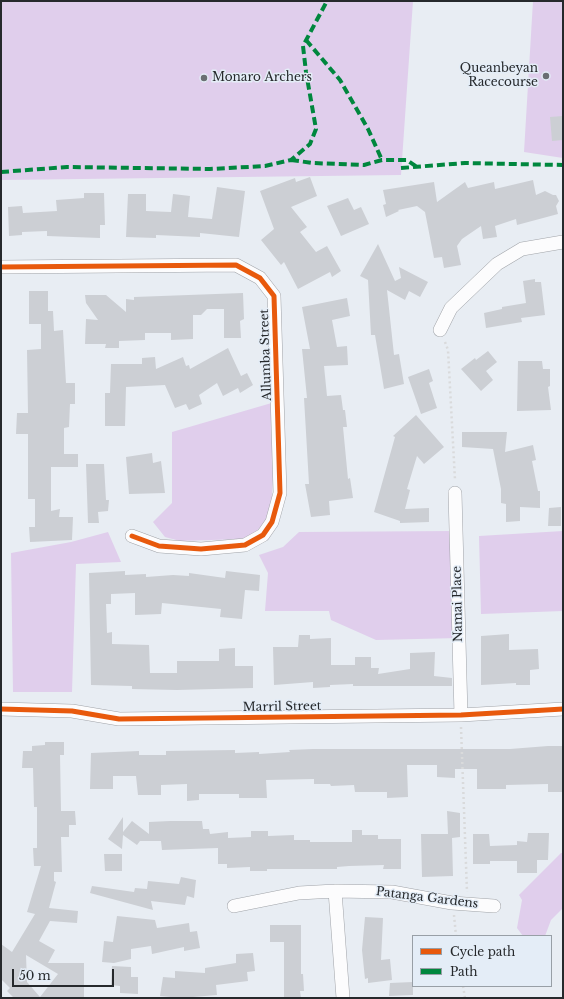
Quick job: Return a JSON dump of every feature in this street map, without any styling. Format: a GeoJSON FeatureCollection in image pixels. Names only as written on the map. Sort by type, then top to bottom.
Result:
{"type":"FeatureCollection","features":[{"type":"Feature","properties":{"kind":"street"},"geometry":{"type":"LineString","coordinates":[[440,330],[451,308],[497,264],[522,249],[563,242]]}},
{"type":"Feature","properties":{"kind":"street","name":"Allumba Street"},"geometry":{"type":"LineString","coordinates":[[1,268],[236,265],[260,278],[274,296],[280,493],[272,522],[263,535],[245,545],[201,548],[159,546],[132,536]]}},
{"type":"Feature","properties":{"kind":"street","name":"Namai Place"},"geometry":{"type":"LineString","coordinates":[[455,493],[461,715]]}},
{"type":"Feature","properties":{"kind":"street","name":"Marril Street"},"geometry":{"type":"LineString","coordinates":[[1,710],[72,711],[119,719],[461,715],[563,709]]}},
{"type":"Feature","properties":{"kind":"street"},"geometry":{"type":"LineString","coordinates":[[335,891],[343,998]]}},
{"type":"Feature","properties":{"kind":"street","name":"Patanga Gardens"},"geometry":{"type":"LineString","coordinates":[[234,906],[299,892],[335,891],[392,892],[452,903],[494,906]]}},
{"type":"Feature","properties":{"kind":"path"},"geometry":{"type":"LineString","coordinates":[[440,330],[448,350],[455,493]]}},
{"type":"Feature","properties":{"kind":"path"},"geometry":{"type":"LineString","coordinates":[[461,715],[467,905]]}},
{"type":"Feature","properties":{"kind":"path"},"geometry":{"type":"LineString","coordinates":[[452,903],[456,935]]}},
{"type":"Feature","properties":{"kind":"path"},"geometry":{"type":"LineString","coordinates":[[463,987],[465,998]]}},
{"type":"Feature","properties":{"kind":"shaded area","name":"Monaro Archers"},"geometry":{"type":"Polygon","coordinates":[[[1,1],[413,1],[401,175],[1,180],[1,1]]]}},
{"type":"Feature","properties":{"kind":"shaded area","name":"Queanbeyan Racecourse"},"geometry":{"type":"Polygon","coordinates":[[[533,1],[563,1],[563,158],[524,152],[533,1]]]}},
{"type":"Feature","properties":{"kind":"shaded area"},"geometry":{"type":"Polygon","coordinates":[[[275,402],[272,499],[266,520],[257,531],[243,539],[180,541],[165,537],[153,522],[172,503],[172,432],[275,402]]]}},
{"type":"Feature","properties":{"kind":"shaded area"},"geometry":{"type":"Polygon","coordinates":[[[455,531],[459,638],[376,640],[331,620],[329,611],[265,611],[268,573],[259,555],[283,547],[299,532],[455,531]]]}},
{"type":"Feature","properties":{"kind":"shaded area"},"geometry":{"type":"Polygon","coordinates":[[[563,531],[563,611],[481,614],[479,536],[563,531]]]}},
{"type":"Feature","properties":{"kind":"shaded area"},"geometry":{"type":"Polygon","coordinates":[[[108,532],[121,562],[76,564],[72,692],[13,692],[11,553],[71,542],[108,532]]]}},
{"type":"Feature","properties":{"kind":"shaded area"},"geometry":{"type":"Polygon","coordinates":[[[561,853],[563,853],[563,908],[551,920],[545,935],[522,935],[517,928],[522,900],[519,895],[561,853]]]}},
{"type":"Feature","properties":{"kind":"building"},"geometry":{"type":"Polygon","coordinates":[[[563,116],[563,140],[552,141],[550,117],[563,116]]]}},
{"type":"Feature","properties":{"kind":"building"},"geometry":{"type":"Polygon","coordinates":[[[310,177],[317,196],[291,207],[307,227],[300,232],[316,252],[327,246],[341,271],[332,277],[330,272],[298,289],[284,262],[281,265],[261,240],[274,229],[260,191],[295,178],[296,182],[310,177]]]}},
{"type":"Feature","properties":{"kind":"building"},"geometry":{"type":"Polygon","coordinates":[[[533,180],[536,195],[545,191],[556,195],[559,201],[556,206],[558,214],[517,225],[516,219],[495,226],[497,237],[483,239],[481,226],[462,239],[457,246],[461,265],[444,268],[442,257],[434,258],[425,212],[417,206],[398,210],[399,211],[386,217],[383,205],[386,204],[383,190],[434,182],[437,202],[465,182],[468,188],[494,182],[495,189],[533,180]]]}},
{"type":"Feature","properties":{"kind":"building"},"geometry":{"type":"Polygon","coordinates":[[[217,187],[245,191],[239,237],[200,233],[200,237],[156,235],[156,238],[126,237],[128,194],[146,194],[146,211],[171,212],[173,194],[190,196],[188,217],[212,219],[217,187]]]}},
{"type":"Feature","properties":{"kind":"building"},"geometry":{"type":"Polygon","coordinates":[[[84,193],[104,193],[105,225],[100,225],[100,238],[47,236],[47,231],[22,232],[22,235],[9,236],[8,207],[22,206],[23,213],[57,211],[56,200],[84,198],[84,193]]]}},
{"type":"Feature","properties":{"kind":"building"},"geometry":{"type":"Polygon","coordinates":[[[348,198],[354,210],[361,207],[369,224],[341,236],[327,206],[348,198]]]}},
{"type":"Feature","properties":{"kind":"building"},"geometry":{"type":"Polygon","coordinates":[[[378,244],[395,281],[401,278],[399,267],[428,282],[420,297],[409,291],[405,300],[387,290],[394,355],[399,354],[404,384],[384,389],[375,335],[371,335],[368,280],[360,276],[378,244]]]}},
{"type":"Feature","properties":{"kind":"building"},"geometry":{"type":"Polygon","coordinates":[[[535,279],[535,282],[541,282],[545,315],[521,318],[522,322],[486,328],[484,313],[502,309],[502,307],[526,303],[523,281],[535,279]]]}},
{"type":"Feature","properties":{"kind":"building"},"geometry":{"type":"Polygon","coordinates":[[[29,291],[48,291],[48,311],[53,311],[54,331],[63,330],[66,383],[75,383],[75,404],[70,404],[69,427],[64,428],[64,454],[78,454],[78,467],[51,467],[51,511],[60,509],[59,517],[73,517],[72,540],[30,542],[29,527],[35,527],[35,499],[28,499],[28,434],[16,434],[17,413],[28,413],[27,350],[41,349],[41,324],[29,324],[29,291]]]}},
{"type":"Feature","properties":{"kind":"building"},"geometry":{"type":"Polygon","coordinates":[[[243,293],[244,319],[240,321],[241,338],[224,338],[224,309],[207,309],[201,315],[193,315],[193,339],[171,340],[171,333],[145,333],[145,340],[119,341],[119,348],[105,348],[106,344],[85,344],[86,319],[98,320],[86,303],[85,295],[106,295],[126,312],[126,299],[134,300],[134,297],[243,293]]]}},
{"type":"Feature","properties":{"kind":"building"},"geometry":{"type":"Polygon","coordinates":[[[347,298],[350,316],[332,320],[337,347],[347,346],[348,365],[324,366],[327,396],[341,395],[343,410],[345,410],[347,427],[343,427],[348,479],[350,478],[353,498],[329,501],[330,515],[311,517],[305,484],[309,484],[304,398],[307,398],[302,349],[310,349],[302,307],[347,298]]]}},
{"type":"Feature","properties":{"kind":"building"},"geometry":{"type":"Polygon","coordinates":[[[228,348],[241,376],[247,373],[253,385],[240,393],[238,388],[223,396],[217,383],[199,395],[202,404],[189,410],[186,404],[175,408],[165,385],[126,387],[125,426],[105,426],[105,393],[110,393],[111,364],[142,364],[142,358],[155,357],[156,369],[183,357],[186,366],[189,365],[190,369],[228,348]]]}},
{"type":"Feature","properties":{"kind":"building"},"geometry":{"type":"Polygon","coordinates":[[[488,351],[497,362],[486,371],[493,380],[481,391],[461,369],[475,358],[476,360],[488,351]]]}},
{"type":"Feature","properties":{"kind":"building"},"geometry":{"type":"Polygon","coordinates":[[[518,361],[542,361],[543,369],[550,369],[550,386],[548,387],[551,410],[517,411],[518,361]]]}},
{"type":"Feature","properties":{"kind":"building"},"geometry":{"type":"Polygon","coordinates":[[[429,369],[433,381],[429,383],[437,408],[421,414],[408,377],[429,369]]]}},
{"type":"Feature","properties":{"kind":"building"},"geometry":{"type":"Polygon","coordinates":[[[416,415],[444,447],[424,464],[417,456],[407,489],[410,490],[405,509],[429,508],[429,522],[400,523],[400,521],[374,512],[395,437],[393,436],[416,415]]]}},
{"type":"Feature","properties":{"kind":"building"},"geometry":{"type":"Polygon","coordinates":[[[462,432],[507,432],[505,452],[533,445],[536,460],[532,461],[538,491],[540,491],[540,508],[520,507],[520,521],[506,522],[506,504],[501,503],[501,489],[493,449],[462,447],[462,432]]]}},
{"type":"Feature","properties":{"kind":"building"},"geometry":{"type":"Polygon","coordinates":[[[152,453],[153,463],[161,461],[165,493],[129,494],[126,457],[152,453]]]}},
{"type":"Feature","properties":{"kind":"building"},"geometry":{"type":"Polygon","coordinates":[[[86,464],[104,464],[106,500],[109,500],[108,511],[98,512],[99,523],[88,523],[86,464]]]}},
{"type":"Feature","properties":{"kind":"building"},"geometry":{"type":"Polygon","coordinates":[[[561,507],[561,526],[548,526],[549,508],[561,507]]]}},
{"type":"Feature","properties":{"kind":"building"},"geometry":{"type":"Polygon","coordinates":[[[125,571],[125,575],[146,574],[146,577],[173,575],[189,576],[189,573],[225,578],[226,571],[260,575],[259,591],[245,590],[242,619],[220,617],[221,609],[162,603],[161,614],[135,615],[135,593],[111,594],[111,604],[106,604],[107,633],[112,632],[112,644],[149,645],[150,673],[177,673],[177,661],[219,661],[219,649],[235,648],[235,666],[253,666],[253,688],[177,690],[132,689],[132,686],[91,685],[89,573],[125,571]]]}},
{"type":"Feature","properties":{"kind":"building"},"geometry":{"type":"Polygon","coordinates":[[[509,634],[509,650],[538,649],[539,669],[530,670],[530,685],[516,685],[516,683],[481,685],[481,636],[509,634]]]}},
{"type":"Feature","properties":{"kind":"building"},"geometry":{"type":"Polygon","coordinates":[[[299,635],[310,635],[310,639],[331,638],[331,665],[355,665],[355,657],[371,657],[371,668],[379,668],[378,674],[410,669],[410,653],[435,652],[434,676],[452,678],[452,686],[353,686],[353,684],[330,685],[330,687],[313,688],[313,682],[274,685],[273,647],[298,647],[299,635]]]}},
{"type":"Feature","properties":{"kind":"building"},"geometry":{"type":"Polygon","coordinates":[[[45,742],[64,742],[64,755],[60,755],[61,811],[75,811],[76,825],[69,825],[69,837],[61,837],[62,872],[54,872],[54,881],[56,882],[49,908],[78,911],[77,923],[50,921],[39,941],[55,950],[48,963],[84,963],[84,998],[14,998],[7,991],[10,988],[1,979],[1,944],[12,952],[35,914],[27,912],[41,866],[34,866],[33,848],[37,848],[37,807],[34,807],[33,768],[22,768],[23,751],[32,751],[32,746],[45,745],[45,742]],[[26,955],[27,982],[40,997],[58,974],[26,955]]]}},
{"type":"Feature","properties":{"kind":"building"},"geometry":{"type":"Polygon","coordinates":[[[563,746],[563,792],[548,792],[548,784],[506,785],[506,789],[477,789],[477,769],[455,769],[455,778],[437,777],[437,765],[407,765],[408,797],[387,798],[387,792],[355,792],[354,785],[331,786],[330,784],[314,784],[314,779],[266,780],[267,798],[239,798],[239,794],[199,794],[199,800],[187,801],[187,784],[161,785],[161,795],[138,795],[136,776],[113,776],[113,789],[90,789],[91,753],[139,751],[139,755],[166,755],[166,751],[235,750],[235,753],[259,752],[259,754],[290,752],[289,750],[313,749],[510,749],[563,746]]]}},
{"type":"Feature","properties":{"kind":"building"},"geometry":{"type":"Polygon","coordinates":[[[447,811],[460,813],[460,837],[452,838],[453,876],[422,877],[421,834],[448,834],[447,811]]]}},
{"type":"Feature","properties":{"kind":"building"},"geometry":{"type":"Polygon","coordinates":[[[123,817],[123,832],[132,821],[149,834],[149,822],[170,821],[202,821],[203,829],[209,829],[210,834],[228,832],[228,838],[251,837],[251,831],[268,831],[268,836],[294,835],[294,840],[310,840],[310,842],[352,842],[352,830],[362,830],[362,835],[378,835],[378,839],[401,839],[401,869],[383,869],[384,865],[337,867],[337,869],[267,869],[267,871],[250,871],[250,867],[227,868],[227,864],[218,864],[218,848],[162,850],[161,841],[140,841],[137,845],[123,835],[122,849],[108,839],[123,817]]]}},
{"type":"Feature","properties":{"kind":"building"},"geometry":{"type":"Polygon","coordinates":[[[528,833],[549,833],[548,860],[537,860],[537,873],[517,873],[517,861],[490,861],[490,864],[473,864],[473,834],[489,834],[490,846],[517,845],[517,841],[527,842],[528,833]]]}},
{"type":"Feature","properties":{"kind":"building"},"geometry":{"type":"Polygon","coordinates":[[[104,854],[122,854],[122,871],[105,871],[104,854]]]}},
{"type":"Feature","properties":{"kind":"building"},"geometry":{"type":"Polygon","coordinates":[[[181,877],[196,880],[194,898],[187,896],[185,905],[151,901],[153,910],[90,893],[92,886],[134,892],[135,888],[147,889],[148,881],[179,884],[181,877]]]}},
{"type":"Feature","properties":{"kind":"building"},"geometry":{"type":"Polygon","coordinates":[[[117,916],[155,920],[157,928],[189,923],[190,932],[197,931],[200,948],[184,951],[184,947],[152,954],[151,946],[131,949],[131,959],[114,963],[102,962],[104,941],[113,942],[117,916]]]}},
{"type":"Feature","properties":{"kind":"building"},"geometry":{"type":"Polygon","coordinates":[[[365,917],[383,918],[381,960],[390,959],[392,980],[368,983],[368,978],[365,979],[362,950],[365,917]]]}},
{"type":"Feature","properties":{"kind":"building"},"geometry":{"type":"Polygon","coordinates":[[[270,925],[301,925],[301,974],[303,974],[304,991],[300,991],[301,998],[284,998],[284,942],[270,942],[270,925]]]}},
{"type":"Feature","properties":{"kind":"building"},"geometry":{"type":"Polygon","coordinates":[[[253,953],[255,971],[247,972],[248,981],[216,985],[217,995],[181,998],[160,996],[163,977],[175,978],[175,971],[205,973],[205,968],[236,963],[236,954],[253,953]]]}},
{"type":"Feature","properties":{"kind":"building"},"geometry":{"type":"Polygon","coordinates":[[[112,966],[131,967],[131,977],[138,977],[138,994],[120,993],[120,986],[111,985],[112,966]]]}},
{"type":"Feature","properties":{"kind":"building"},"geometry":{"type":"Polygon","coordinates":[[[412,982],[413,995],[389,996],[390,983],[412,982]]]}},
{"type":"Feature","properties":{"kind":"marked path"},"geometry":{"type":"LineString","coordinates":[[1,172],[67,167],[210,169],[265,166],[291,160],[310,144],[316,129],[303,46],[327,1]]}},
{"type":"Feature","properties":{"kind":"marked path"},"geometry":{"type":"LineString","coordinates":[[306,40],[340,80],[368,129],[382,160]]}},
{"type":"Feature","properties":{"kind":"marked path"},"geometry":{"type":"LineString","coordinates":[[291,160],[313,163],[364,165],[382,160],[407,160],[417,167]]}},
{"type":"Feature","properties":{"kind":"marked path"},"geometry":{"type":"LineString","coordinates":[[401,168],[465,163],[563,165]]}},
{"type":"Feature","properties":{"kind":"cycle path"},"geometry":{"type":"LineString","coordinates":[[1,267],[236,265],[260,278],[274,296],[280,493],[272,522],[263,535],[245,545],[201,549],[159,546],[132,536]]}},
{"type":"Feature","properties":{"kind":"cycle path"},"geometry":{"type":"LineString","coordinates":[[1,709],[72,711],[119,719],[461,715],[563,709]]}},
{"type":"Feature","properties":{"kind":"place","name":"Queanbeyan Racecourse"},"geometry":{"type":"Point","coordinates":[546,76]}},
{"type":"Feature","properties":{"kind":"place","name":"Monaro Archers"},"geometry":{"type":"Point","coordinates":[204,78]}}]}
